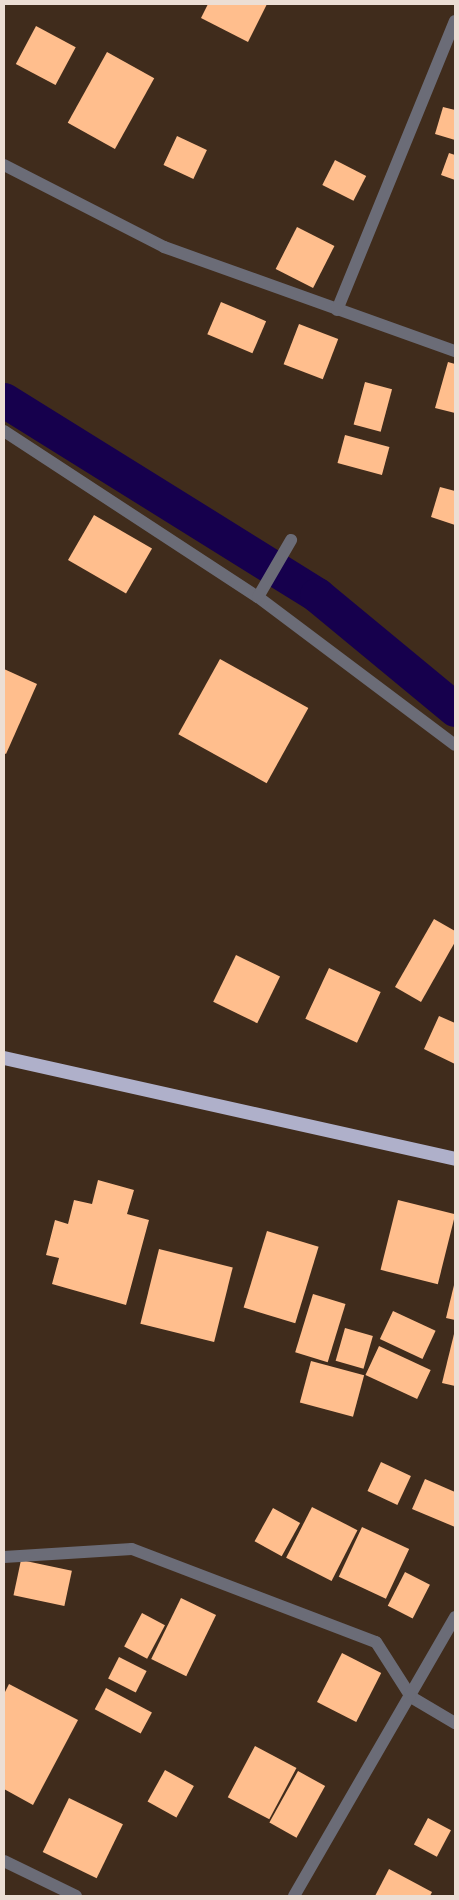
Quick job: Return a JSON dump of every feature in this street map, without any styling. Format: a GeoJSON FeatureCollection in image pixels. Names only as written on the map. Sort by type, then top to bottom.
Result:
{"type":"FeatureCollection","features":[{"type":"Feature","properties":{"kind":"highway"},"geometry":{"type":"LineString","coordinates":[[4,1058],[455,1159]]}},
{"type":"Feature","properties":{"kind":"street"},"geometry":{"type":"LineString","coordinates":[[337,310],[455,21]]}},
{"type":"Feature","properties":{"kind":"street"},"geometry":{"type":"LineString","coordinates":[[4,165],[164,247],[455,352]]}},
{"type":"Feature","properties":{"kind":"street"},"geometry":{"type":"LineString","coordinates":[[4,431],[258,597],[455,745]]}},
{"type":"Feature","properties":{"kind":"street"},"geometry":{"type":"LineString","coordinates":[[258,597],[290,540]]}},
{"type":"Feature","properties":{"kind":"street"},"geometry":{"type":"LineString","coordinates":[[4,1557],[132,1548],[376,1642],[412,1697],[455,1723]]}},
{"type":"Feature","properties":{"kind":"street"},"geometry":{"type":"LineString","coordinates":[[294,1896],[412,1697],[455,1617]]}},
{"type":"Feature","properties":{"kind":"street"},"geometry":{"type":"LineString","coordinates":[[4,1861],[76,1896]]}},
{"type":"Feature","properties":{"kind":"building"},"geometry":{"type":"Polygon","coordinates":[[[208,4],[267,4],[248,42],[201,18],[208,4]]]}},
{"type":"Feature","properties":{"kind":"building"},"geometry":{"type":"Polygon","coordinates":[[[36,26],[76,47],[56,85],[16,64],[36,26]]]}},
{"type":"Feature","properties":{"kind":"building"},"geometry":{"type":"Polygon","coordinates":[[[107,52],[154,78],[115,149],[68,123],[107,52]]]}},
{"type":"Feature","properties":{"kind":"building"},"geometry":{"type":"Polygon","coordinates":[[[443,107],[455,110],[455,140],[435,134],[443,107]]]}},
{"type":"Feature","properties":{"kind":"building"},"geometry":{"type":"Polygon","coordinates":[[[177,136],[207,150],[193,179],[163,165],[177,136]]]}},
{"type":"Feature","properties":{"kind":"building"},"geometry":{"type":"Polygon","coordinates":[[[449,153],[455,155],[455,180],[441,175],[449,153]]]}},
{"type":"Feature","properties":{"kind":"building"},"geometry":{"type":"Polygon","coordinates":[[[335,160],[366,176],[353,201],[322,185],[335,160]]]}},
{"type":"Feature","properties":{"kind":"building"},"geometry":{"type":"Polygon","coordinates":[[[297,227],[334,246],[313,288],[276,269],[297,227]]]}},
{"type":"Feature","properties":{"kind":"building"},"geometry":{"type":"Polygon","coordinates":[[[221,302],[266,321],[252,353],[207,334],[221,302]]]}},
{"type":"Feature","properties":{"kind":"building"},"geometry":{"type":"Polygon","coordinates":[[[299,324],[338,339],[323,379],[284,364],[299,324]]]}},
{"type":"Feature","properties":{"kind":"building"},"geometry":{"type":"Polygon","coordinates":[[[448,362],[455,364],[455,413],[435,408],[448,362]]]}},
{"type":"Feature","properties":{"kind":"building"},"geometry":{"type":"Polygon","coordinates":[[[365,382],[392,389],[381,432],[354,425],[365,382]]]}},
{"type":"Feature","properties":{"kind":"building"},"geometry":{"type":"Polygon","coordinates":[[[345,435],[389,447],[382,475],[337,463],[345,435]]]}},
{"type":"Feature","properties":{"kind":"building"},"geometry":{"type":"Polygon","coordinates":[[[440,487],[455,491],[455,525],[431,517],[440,487]]]}},
{"type":"Feature","properties":{"kind":"building"},"geometry":{"type":"Polygon","coordinates":[[[94,515],[152,548],[126,594],[68,560],[94,515]]]}},
{"type":"Feature","properties":{"kind":"building"},"geometry":{"type":"Polygon","coordinates":[[[220,659],[308,708],[267,783],[178,734],[220,659]]]}},
{"type":"Feature","properties":{"kind":"building"},"geometry":{"type":"Polygon","coordinates":[[[4,669],[37,684],[6,754],[4,753],[4,669]]]}},
{"type":"Feature","properties":{"kind":"building"},"geometry":{"type":"Polygon","coordinates":[[[434,919],[455,931],[455,942],[421,1002],[395,987],[434,919]]]}},
{"type":"Feature","properties":{"kind":"building"},"geometry":{"type":"Polygon","coordinates":[[[236,955],[280,976],[257,1023],[213,1002],[236,955]]]}},
{"type":"Feature","properties":{"kind":"building"},"geometry":{"type":"Polygon","coordinates":[[[329,968],[381,992],[357,1043],[305,1019],[329,968]]]}},
{"type":"Feature","properties":{"kind":"building"},"geometry":{"type":"Polygon","coordinates":[[[439,1016],[455,1023],[455,1064],[424,1049],[439,1016]]]}},
{"type":"Feature","properties":{"kind":"building"},"geometry":{"type":"Polygon","coordinates":[[[98,1180],[134,1190],[127,1214],[149,1220],[126,1305],[52,1284],[59,1258],[46,1255],[55,1220],[68,1224],[74,1200],[92,1204],[98,1180]]]}},
{"type":"Feature","properties":{"kind":"building"},"geometry":{"type":"Polygon","coordinates":[[[398,1200],[455,1214],[438,1284],[381,1270],[398,1200]]]}},
{"type":"Feature","properties":{"kind":"building"},"geometry":{"type":"Polygon","coordinates":[[[267,1231],[319,1247],[295,1323],[244,1308],[267,1231]]]}},
{"type":"Feature","properties":{"kind":"building"},"geometry":{"type":"Polygon","coordinates":[[[159,1249],[233,1267],[214,1342],[140,1324],[159,1249]]]}},
{"type":"Feature","properties":{"kind":"building"},"geometry":{"type":"Polygon","coordinates":[[[455,1281],[455,1320],[446,1318],[455,1281]]]}},
{"type":"Feature","properties":{"kind":"building"},"geometry":{"type":"Polygon","coordinates":[[[313,1294],[346,1304],[328,1362],[295,1352],[313,1294]]]}},
{"type":"Feature","properties":{"kind":"building"},"geometry":{"type":"Polygon","coordinates":[[[393,1311],[436,1331],[422,1359],[380,1339],[393,1311]]]}},
{"type":"Feature","properties":{"kind":"building"},"geometry":{"type":"Polygon","coordinates":[[[345,1328],[373,1336],[364,1369],[336,1361],[345,1328]]]}},
{"type":"Feature","properties":{"kind":"building"},"geometry":{"type":"Polygon","coordinates":[[[455,1330],[455,1386],[442,1383],[455,1330]]]}},
{"type":"Feature","properties":{"kind":"building"},"geometry":{"type":"Polygon","coordinates":[[[379,1346],[431,1370],[417,1399],[365,1375],[379,1346]]]}},
{"type":"Feature","properties":{"kind":"building"},"geometry":{"type":"Polygon","coordinates":[[[311,1361],[364,1375],[353,1417],[300,1403],[311,1361]]]}},
{"type":"Feature","properties":{"kind":"building"},"geometry":{"type":"Polygon","coordinates":[[[381,1462],[411,1476],[397,1505],[367,1491],[381,1462]]]}},
{"type":"Feature","properties":{"kind":"building"},"geometry":{"type":"Polygon","coordinates":[[[425,1479],[455,1492],[455,1527],[412,1509],[425,1479]]]}},
{"type":"Feature","properties":{"kind":"building"},"geometry":{"type":"Polygon","coordinates":[[[312,1507],[357,1530],[332,1581],[286,1558],[312,1507]]]}},
{"type":"Feature","properties":{"kind":"building"},"geometry":{"type":"Polygon","coordinates":[[[273,1508],[300,1523],[282,1556],[255,1541],[273,1508]]]}},
{"type":"Feature","properties":{"kind":"building"},"geometry":{"type":"Polygon","coordinates":[[[362,1527],[409,1549],[386,1599],[339,1577],[362,1527]]]}},
{"type":"Feature","properties":{"kind":"building"},"geometry":{"type":"Polygon","coordinates":[[[21,1560],[72,1571],[64,1606],[14,1595],[21,1560]]]}},
{"type":"Feature","properties":{"kind":"building"},"geometry":{"type":"Polygon","coordinates":[[[405,1572],[430,1585],[413,1619],[388,1606],[405,1572]]]}},
{"type":"Feature","properties":{"kind":"building"},"geometry":{"type":"Polygon","coordinates":[[[181,1598],[216,1615],[186,1676],[151,1659],[181,1598]]]}},
{"type":"Feature","properties":{"kind":"building"},"geometry":{"type":"Polygon","coordinates":[[[142,1613],[165,1625],[147,1659],[124,1647],[142,1613]]]}},
{"type":"Feature","properties":{"kind":"building"},"geometry":{"type":"Polygon","coordinates":[[[342,1653],[381,1673],[356,1722],[317,1702],[342,1653]]]}},
{"type":"Feature","properties":{"kind":"building"},"geometry":{"type":"Polygon","coordinates":[[[119,1657],[147,1671],[136,1692],[108,1678],[119,1657]]]}},
{"type":"Feature","properties":{"kind":"building"},"geometry":{"type":"Polygon","coordinates":[[[9,1684],[78,1720],[33,1805],[4,1789],[4,1694],[9,1684]]]}},
{"type":"Feature","properties":{"kind":"building"},"geometry":{"type":"Polygon","coordinates":[[[106,1688],[152,1712],[141,1734],[95,1709],[106,1688]]]}},
{"type":"Feature","properties":{"kind":"building"},"geometry":{"type":"Polygon","coordinates":[[[255,1746],[296,1768],[269,1819],[228,1797],[255,1746]]]}},
{"type":"Feature","properties":{"kind":"building"},"geometry":{"type":"Polygon","coordinates":[[[165,1770],[194,1786],[176,1817],[148,1801],[165,1770]]]}},
{"type":"Feature","properties":{"kind":"building"},"geometry":{"type":"Polygon","coordinates":[[[298,1771],[325,1786],[297,1838],[269,1823],[298,1771]]]}},
{"type":"Feature","properties":{"kind":"building"},"geometry":{"type":"Polygon","coordinates":[[[69,1798],[123,1824],[97,1878],[43,1852],[69,1798]]]}},
{"type":"Feature","properties":{"kind":"building"},"geometry":{"type":"Polygon","coordinates":[[[428,1818],[451,1830],[437,1857],[414,1844],[428,1818]]]}},
{"type":"Feature","properties":{"kind":"building"},"geometry":{"type":"Polygon","coordinates":[[[389,1869],[432,1892],[430,1896],[375,1896],[389,1869]]]}},
{"type":"Feature","properties":{"kind":"waterway"},"geometry":{"type":"LineString","coordinates":[[4,400],[317,595],[455,709]]}}]}
